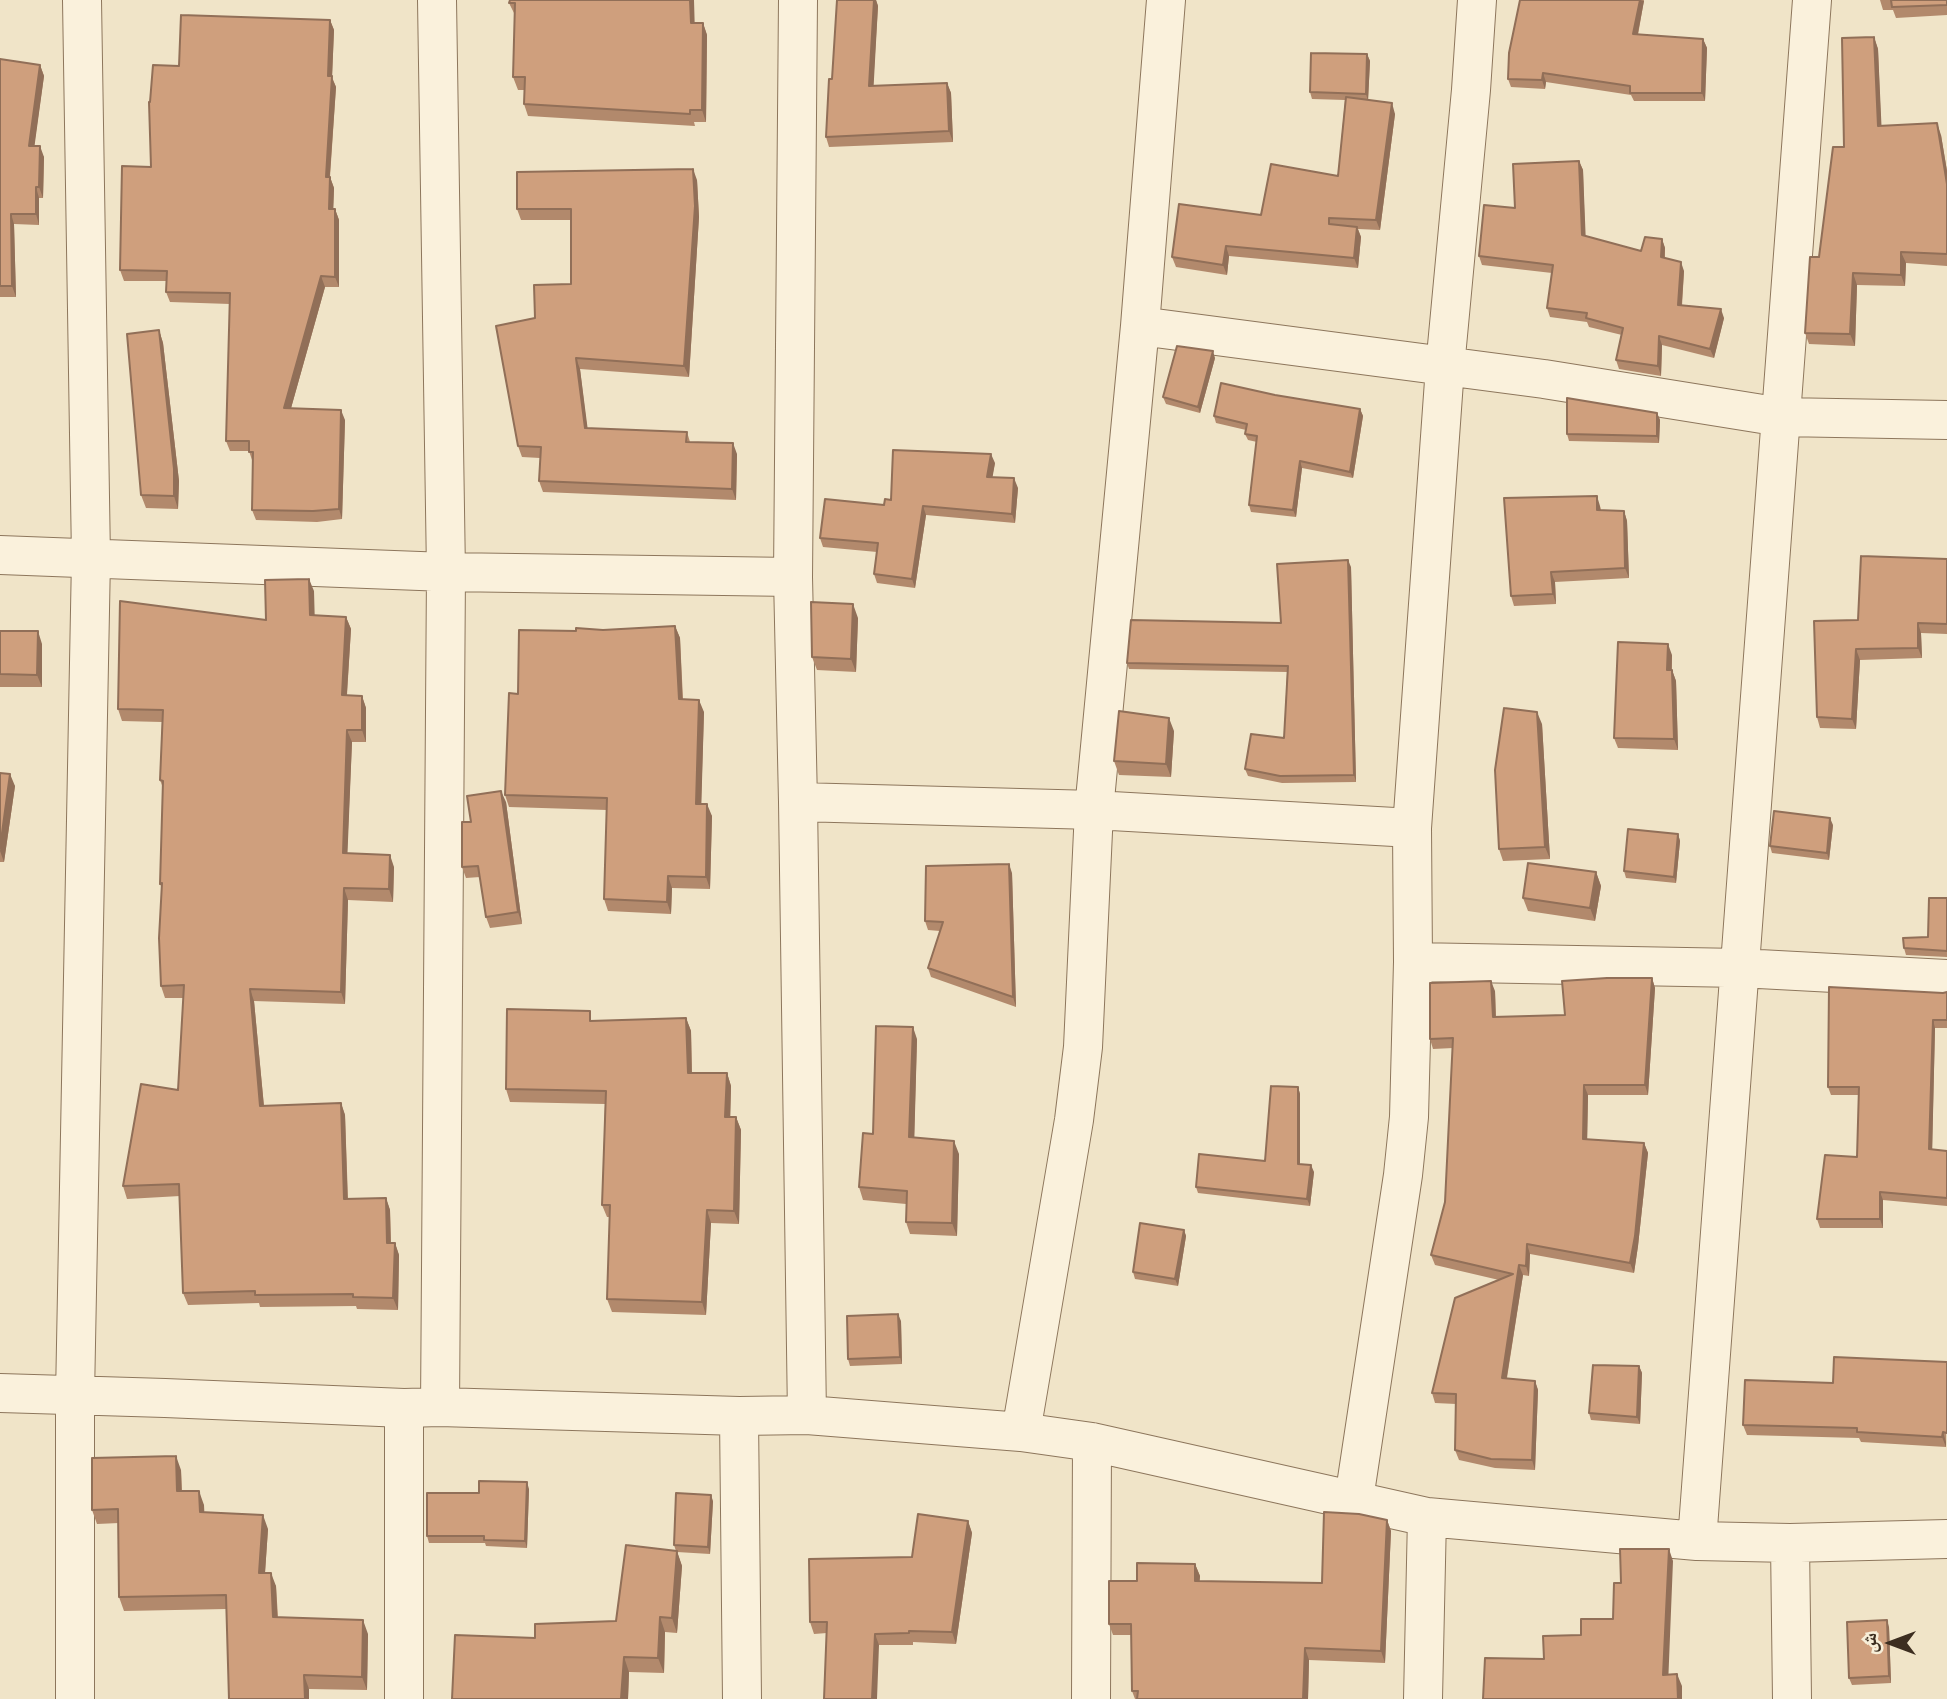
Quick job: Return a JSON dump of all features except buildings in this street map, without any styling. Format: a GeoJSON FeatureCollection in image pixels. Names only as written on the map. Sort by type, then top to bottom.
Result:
{"type":"FeatureCollection","features":[{"type":"Feature","properties":{"kind":"street"},"geometry":{"type":"LineString","coordinates":[[75,1699],[75,1396],[91,558],[82,0]]}},
{"type":"Feature","properties":{"kind":"street"},"geometry":{"type":"LineString","coordinates":[[404,1699],[422,1408],[446,572],[437,0]]}},
{"type":"Feature","properties":{"kind":"street"},"geometry":{"type":"LineString","coordinates":[[798,0],[793,577],[807,1415]]}},
{"type":"Feature","properties":{"kind":"street"},"geometry":{"type":"LineString","coordinates":[[1021,1432],[1074,1120],[1083,1047],[1094,810],[1140,326],[1166,0]]}},
{"type":"Feature","properties":{"kind":"street"},"geometry":{"type":"LineString","coordinates":[[1354,1499],[1403,1175],[1409,1117],[1413,962],[1412,828],[1445,367],[1477,0]]}},
{"type":"Feature","properties":{"kind":"street"},"geometry":{"type":"LineString","coordinates":[[1697,1541],[1812,0]]}},
{"type":"Feature","properties":{"kind":"street"},"geometry":{"type":"LineString","coordinates":[[1140,326],[1544,379],[1781,417],[1947,420]]}},
{"type":"Feature","properties":{"kind":"street"},"geometry":{"type":"LineString","coordinates":[[0,555],[446,572],[793,577]]}},
{"type":"Feature","properties":{"kind":"street"},"geometry":{"type":"LineString","coordinates":[[798,802],[1094,810],[1412,828]]}},
{"type":"Feature","properties":{"kind":"street"},"geometry":{"type":"LineString","coordinates":[[1413,962],[1740,968],[1947,979]]}},
{"type":"Feature","properties":{"kind":"street"},"geometry":{"type":"LineString","coordinates":[[0,1393],[422,1408],[740,1416],[807,1415],[1021,1432],[1093,1442],[1427,1517],[1697,1541],[1790,1543],[1947,1539]]}},
{"type":"Feature","properties":{"kind":"street"},"geometry":{"type":"LineString","coordinates":[[740,1416],[742,1699]]}},
{"type":"Feature","properties":{"kind":"street"},"geometry":{"type":"LineString","coordinates":[[1091,1699],[1093,1442]]}},
{"type":"Feature","properties":{"kind":"street"},"geometry":{"type":"LineString","coordinates":[[1423,1699],[1427,1517]]}},
{"type":"Feature","properties":{"kind":"street"},"geometry":{"type":"LineString","coordinates":[[1790,1543],[1792,1699]]}}]}
